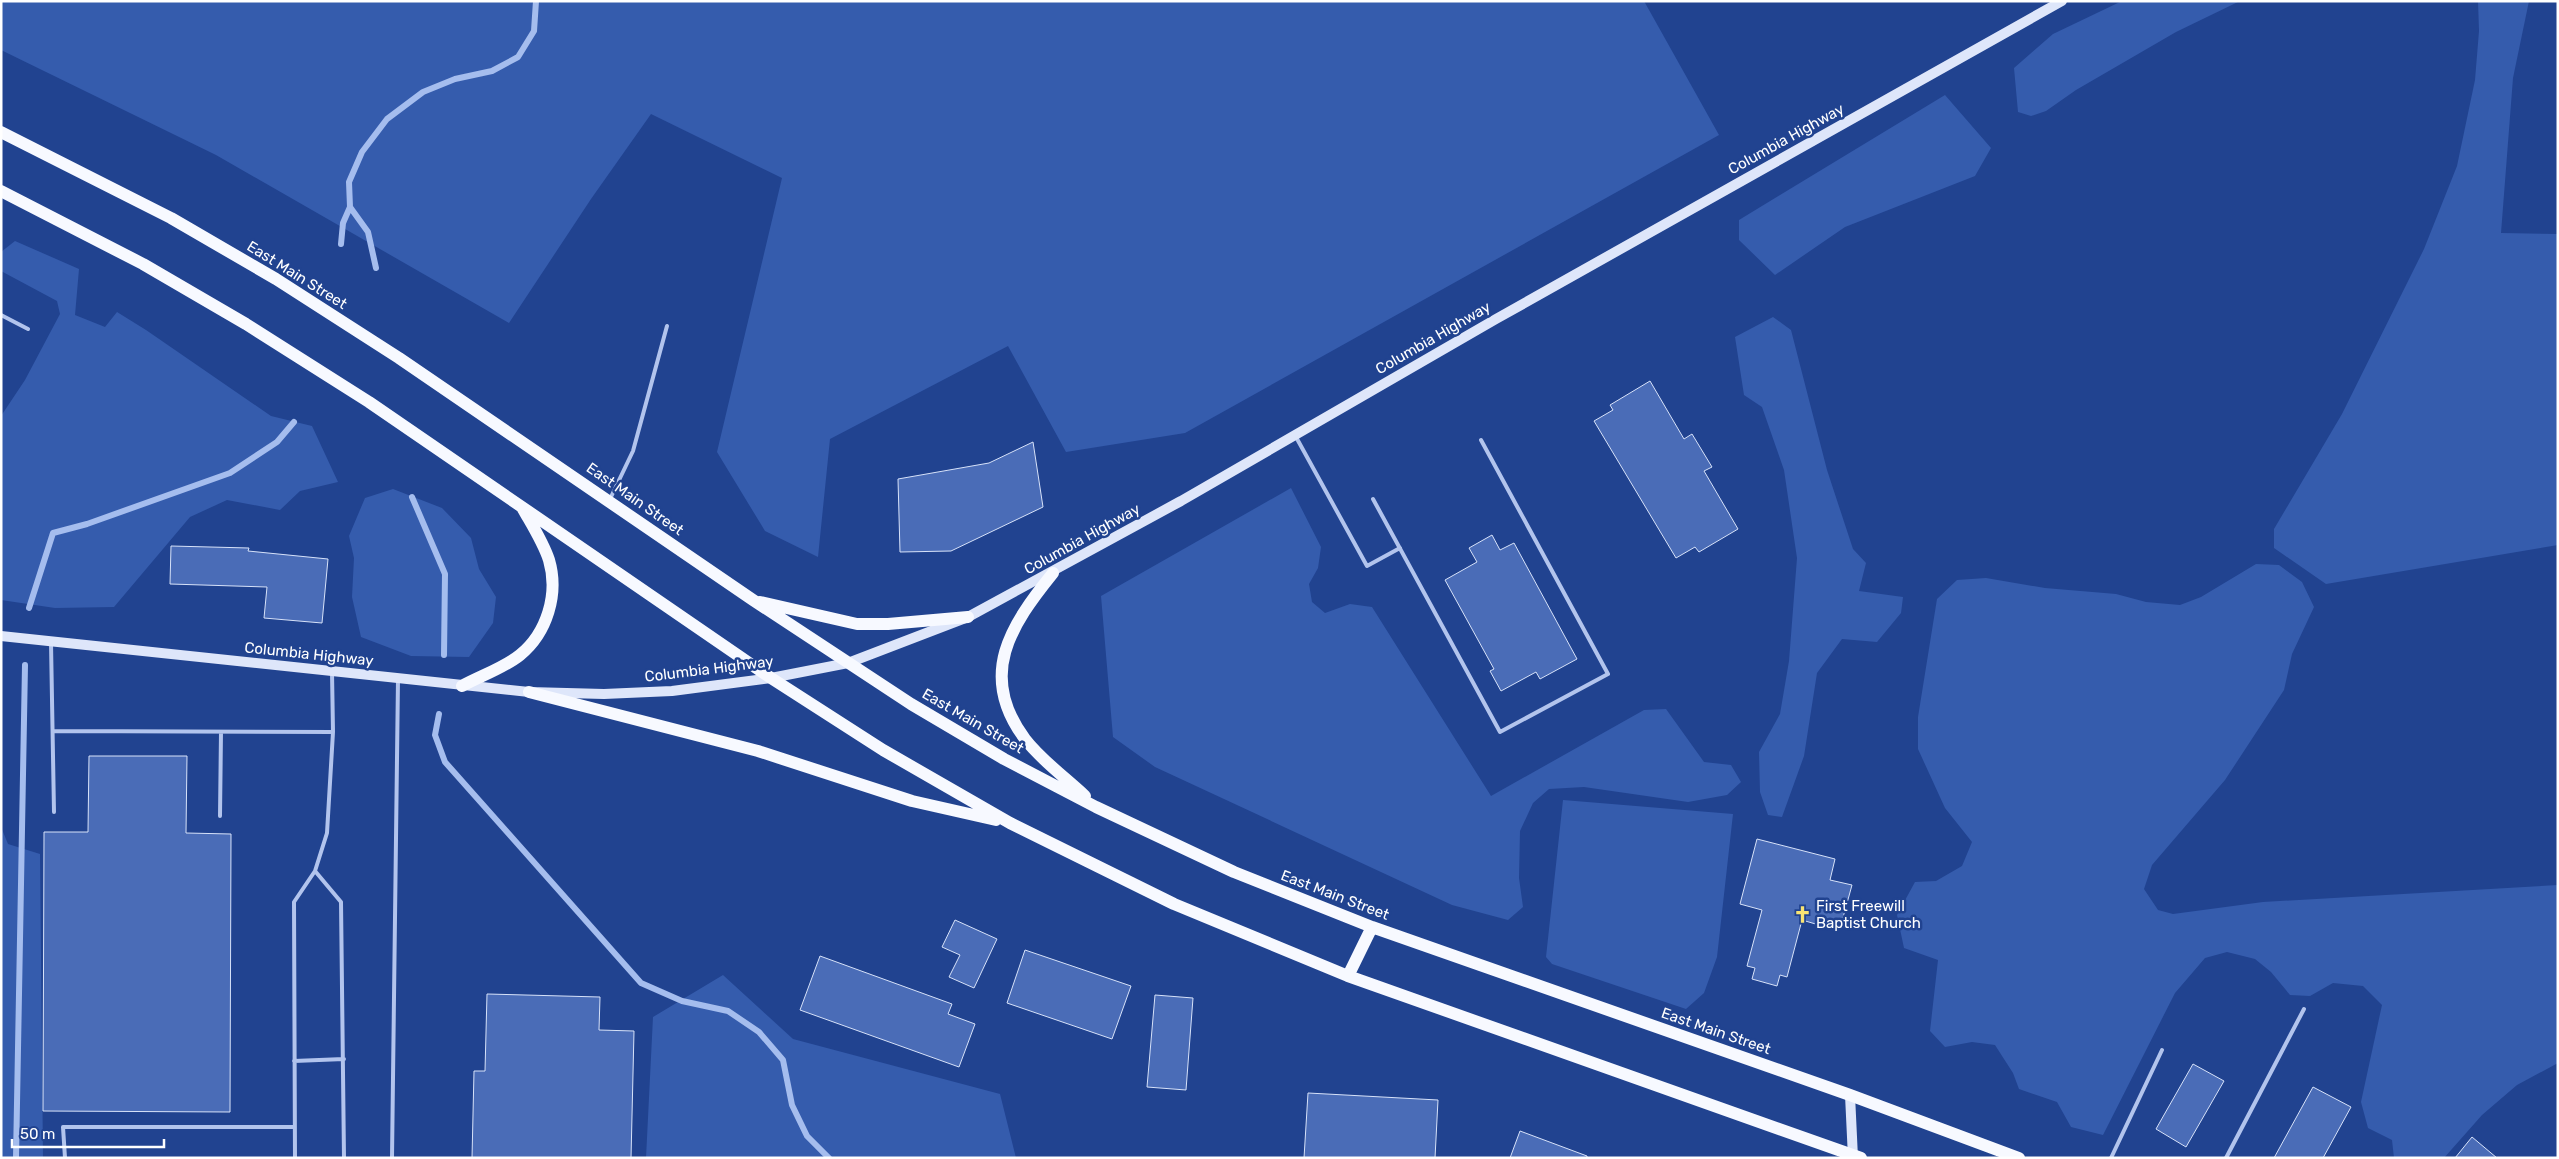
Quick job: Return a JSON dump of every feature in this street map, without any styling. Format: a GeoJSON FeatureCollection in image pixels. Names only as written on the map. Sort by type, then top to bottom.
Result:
{"type":"FeatureCollection","features":[{"type":"Feature","properties":{"kind":"main road","name":"Columbia Highway"},"geometry":{"type":"LineString","coordinates":[[1,636],[529,692],[604,694],[672,691],[771,678],[848,663],[968,618],[1054,573],[2062,1]]}},
{"type":"Feature","properties":{"kind":"main road","name":"East Main Street"},"geometry":{"type":"LineString","coordinates":[[1,132],[171,218],[276,279],[399,358],[753,600],[911,704],[995,754],[1096,807],[1234,872],[1372,927],[1850,1095],[2019,1158]]}},
{"type":"Feature","properties":{"kind":"main road"},"geometry":{"type":"LineString","coordinates":[[1,191],[143,264],[246,324],[368,402],[771,678],[883,750],[1010,823],[1174,904],[1348,976],[1855,1157],[1850,1095]]}},
{"type":"Feature","properties":{"kind":"main road"},"geometry":{"type":"LineString","coordinates":[[462,686],[519,656],[538,635],[549,610],[552,594],[550,562],[544,547],[521,506]]}},
{"type":"Feature","properties":{"kind":"main road"},"geometry":{"type":"LineString","coordinates":[[1054,573],[1026,606],[1010,634],[1002,663],[1002,687],[1009,715],[1026,740],[1096,807]]}},
{"type":"Feature","properties":{"kind":"main road"},"geometry":{"type":"LineString","coordinates":[[753,600],[857,624],[888,624],[968,618]]}},
{"type":"Feature","properties":{"kind":"main road"},"geometry":{"type":"LineString","coordinates":[[529,692],[758,751],[912,801],[1010,823]]}},
{"type":"Feature","properties":{"kind":"main road"},"geometry":{"type":"LineString","coordinates":[[1348,976],[1372,927]]}},
{"type":"Feature","properties":{"kind":"lane"},"geometry":{"type":"LineString","coordinates":[[1,314],[28,329]]}},
{"type":"Feature","properties":{"kind":"lane"},"geometry":{"type":"LineString","coordinates":[[609,501],[633,452],[667,326]]}},
{"type":"Feature","properties":{"kind":"lane"},"geometry":{"type":"LineString","coordinates":[[1295,435],[1367,566],[1400,548]]}},
{"type":"Feature","properties":{"kind":"lane"},"geometry":{"type":"LineString","coordinates":[[1373,499],[1500,732],[1608,674],[1481,440]]}},
{"type":"Feature","properties":{"kind":"lane"},"geometry":{"type":"LineString","coordinates":[[51,641],[54,812]]}},
{"type":"Feature","properties":{"kind":"lane"},"geometry":{"type":"LineString","coordinates":[[294,1158],[294,902],[315,871],[327,833],[334,732],[332,672]]}},
{"type":"Feature","properties":{"kind":"lane"},"geometry":{"type":"LineString","coordinates":[[392,1158],[398,679]]}},
{"type":"Feature","properties":{"kind":"lane"},"geometry":{"type":"LineString","coordinates":[[53,731],[334,732]]}},
{"type":"Feature","properties":{"kind":"lane"},"geometry":{"type":"LineString","coordinates":[[220,816],[221,732]]}},
{"type":"Feature","properties":{"kind":"lane"},"geometry":{"type":"LineString","coordinates":[[315,871],[341,902],[344,1158]]}},
{"type":"Feature","properties":{"kind":"lane"},"geometry":{"type":"LineString","coordinates":[[2226,1158],[2304,1009]]}},
{"type":"Feature","properties":{"kind":"lane"},"geometry":{"type":"LineString","coordinates":[[2111,1158],[2162,1050]]}},
{"type":"Feature","properties":{"kind":"lane"},"geometry":{"type":"LineString","coordinates":[[294,1061],[344,1059]]}},
{"type":"Feature","properties":{"kind":"lane"},"geometry":{"type":"LineString","coordinates":[[65,1158],[63,1127],[294,1127]]}},
{"type":"Feature","properties":{"kind":"shaded area"},"geometry":{"type":"Polygon","coordinates":[[[1,1],[1644,1],[1719,135],[1185,433],[1066,452],[1008,346],[830,439],[818,557],[765,531],[717,452],[782,178],[651,114],[591,199],[509,323],[216,155],[1,50],[1,1]]]}},
{"type":"Feature","properties":{"kind":"shaded area"},"geometry":{"type":"Polygon","coordinates":[[[2122,1],[2240,1],[2176,32],[2076,90],[2046,111],[2031,116],[2018,112],[2014,68],[2053,34],[2122,1]]]}},
{"type":"Feature","properties":{"kind":"shaded area"},"geometry":{"type":"Polygon","coordinates":[[[2478,1],[2529,1],[2513,78],[2501,233],[2558,234],[2558,545],[2326,584],[2274,548],[2274,529],[2342,414],[2424,249],[2457,166],[2475,80],[2479,31],[2478,1]]]}},
{"type":"Feature","properties":{"kind":"shaded area"},"geometry":{"type":"Polygon","coordinates":[[[1945,95],[1991,148],[1975,176],[1845,227],[1775,275],[1739,240],[1739,220],[1945,95]]]}},
{"type":"Feature","properties":{"kind":"shaded area"},"geometry":{"type":"Polygon","coordinates":[[[15,241],[79,269],[75,315],[105,327],[117,312],[271,416],[312,426],[338,482],[300,491],[280,510],[227,500],[190,517],[114,607],[55,608],[1,600],[1,416],[25,380],[60,314],[57,301],[1,271],[1,252],[15,241]]]}},
{"type":"Feature","properties":{"kind":"shaded area"},"geometry":{"type":"Polygon","coordinates":[[[1773,317],[1791,330],[1827,470],[1853,549],[1866,563],[1859,591],[1903,597],[1901,613],[1877,642],[1842,639],[1817,673],[1804,756],[1782,817],[1768,815],[1760,792],[1759,752],[1780,714],[1789,661],[1797,558],[1784,470],[1762,407],[1744,395],[1735,337],[1773,317]]]}},
{"type":"Feature","properties":{"kind":"shaded area"},"geometry":{"type":"Polygon","coordinates":[[[1291,488],[1321,547],[1318,568],[1309,584],[1312,602],[1325,613],[1350,604],[1372,607],[1491,796],[1644,710],[1666,709],[1704,762],[1731,765],[1741,782],[1727,795],[1688,802],[1584,787],[1549,789],[1533,803],[1520,831],[1519,878],[1523,907],[1508,920],[1452,905],[1155,767],[1113,737],[1101,596],[1291,488]]]}},
{"type":"Feature","properties":{"kind":"shaded area"},"geometry":{"type":"Polygon","coordinates":[[[393,489],[442,508],[471,538],[479,569],[496,597],[493,623],[469,657],[411,656],[361,637],[352,597],[354,558],[349,536],[365,498],[393,489]]]}},
{"type":"Feature","properties":{"kind":"shaded area"},"geometry":{"type":"Polygon","coordinates":[[[2256,564],[2279,565],[2302,582],[2314,607],[2292,654],[2284,690],[2225,780],[2152,865],[2144,889],[2158,910],[2173,914],[2263,902],[2558,885],[2558,1063],[2517,1085],[2482,1115],[2444,1158],[2394,1158],[2392,1140],[2368,1128],[2361,1102],[2382,1005],[2363,986],[2333,983],[2310,996],[2290,995],[2271,972],[2255,959],[2227,952],[2205,958],[2175,993],[2103,1135],[2071,1127],[2057,1102],[2019,1089],[2013,1073],[1995,1045],[1972,1042],[1945,1047],[1930,1031],[1938,960],[1904,948],[1897,915],[1915,882],[1936,881],[1962,866],[1972,842],[1945,808],[1918,749],[1918,717],[1937,599],[1957,580],[1986,578],[2045,588],[2116,594],[2146,602],[2180,605],[2201,597],[2256,564]]]}},
{"type":"Feature","properties":{"kind":"shaded area"},"geometry":{"type":"Polygon","coordinates":[[[1563,800],[1733,814],[1717,957],[1704,993],[1686,1009],[1552,964],[1546,957],[1563,800]]]}},
{"type":"Feature","properties":{"kind":"shaded area"},"geometry":{"type":"Polygon","coordinates":[[[1,827],[8,844],[40,854],[43,1158],[1,1158],[1,827]]]}},
{"type":"Feature","properties":{"kind":"shaded area"},"geometry":{"type":"Polygon","coordinates":[[[723,975],[793,1039],[1000,1094],[1016,1158],[646,1158],[653,1017],[723,975]]]}},
{"type":"Feature","properties":{"kind":"building"},"geometry":{"type":"Polygon","coordinates":[[[1650,381],[1684,439],[1692,434],[1712,467],[1704,471],[1738,529],[1699,552],[1695,547],[1676,558],[1594,421],[1613,410],[1610,405],[1650,381]]]}},
{"type":"Feature","properties":{"kind":"building"},"geometry":{"type":"Polygon","coordinates":[[[1033,442],[1043,507],[951,551],[900,552],[898,479],[989,463],[1033,442]]]}},
{"type":"Feature","properties":{"kind":"building"},"geometry":{"type":"Polygon","coordinates":[[[1492,535],[1500,550],[1514,543],[1577,659],[1540,679],[1536,672],[1501,691],[1490,671],[1494,669],[1445,580],[1477,562],[1469,548],[1492,535]]]}},
{"type":"Feature","properties":{"kind":"building"},"geometry":{"type":"Polygon","coordinates":[[[171,546],[249,548],[248,551],[328,559],[322,623],[264,618],[267,587],[170,584],[171,546]]]}},
{"type":"Feature","properties":{"kind":"building"},"geometry":{"type":"Polygon","coordinates":[[[89,756],[187,756],[186,833],[231,834],[230,1112],[43,1111],[44,832],[88,832],[89,756]]]}},
{"type":"Feature","properties":{"kind":"building","name":"First Freewill Baptist Church"},"geometry":{"type":"Polygon","coordinates":[[[1757,839],[1835,859],[1830,880],[1852,885],[1841,925],[1820,919],[1819,925],[1802,920],[1787,977],[1780,975],[1777,986],[1752,979],[1755,968],[1747,966],[1762,910],[1740,904],[1757,839]]]}},
{"type":"Feature","properties":{"kind":"building"},"geometry":{"type":"Polygon","coordinates":[[[955,920],[997,939],[974,988],[949,977],[960,955],[942,947],[955,920]]]}},
{"type":"Feature","properties":{"kind":"building"},"geometry":{"type":"Polygon","coordinates":[[[1025,950],[1131,986],[1112,1039],[1007,1003],[1025,950]]]}},
{"type":"Feature","properties":{"kind":"building"},"geometry":{"type":"Polygon","coordinates":[[[820,956],[952,1004],[948,1014],[975,1024],[959,1067],[800,1010],[820,956]]]}},
{"type":"Feature","properties":{"kind":"building"},"geometry":{"type":"Polygon","coordinates":[[[487,994],[600,997],[599,1030],[634,1031],[631,1158],[472,1158],[474,1071],[485,1071],[487,994]]]}},
{"type":"Feature","properties":{"kind":"building"},"geometry":{"type":"Polygon","coordinates":[[[1155,995],[1193,998],[1186,1090],[1147,1087],[1155,995]]]}},
{"type":"Feature","properties":{"kind":"building"},"geometry":{"type":"Polygon","coordinates":[[[2193,1064],[2224,1081],[2186,1147],[2156,1129],[2193,1064]]]}},
{"type":"Feature","properties":{"kind":"building"},"geometry":{"type":"Polygon","coordinates":[[[2313,1087],[2351,1107],[2323,1158],[2274,1158],[2313,1087]]]}},
{"type":"Feature","properties":{"kind":"building"},"geometry":{"type":"Polygon","coordinates":[[[1308,1093],[1438,1100],[1435,1158],[1304,1158],[1308,1093]]]}},
{"type":"Feature","properties":{"kind":"building"},"geometry":{"type":"Polygon","coordinates":[[[1520,1131],[1587,1156],[1587,1158],[1510,1158],[1520,1131]]]}},
{"type":"Feature","properties":{"kind":"building"},"geometry":{"type":"Polygon","coordinates":[[[2472,1137],[2497,1158],[2455,1158],[2472,1137]]]}},
{"type":"Feature","properties":{"kind":"waterway"},"geometry":{"type":"LineString","coordinates":[[376,268],[368,232],[350,207],[349,182],[362,152],[387,119],[423,92],[455,79],[492,71],[518,57],[534,31],[536,1]]}},
{"type":"Feature","properties":{"kind":"waterway"},"geometry":{"type":"LineString","coordinates":[[341,244],[343,223],[350,207]]}},
{"type":"Feature","properties":{"kind":"waterway"},"geometry":{"type":"LineString","coordinates":[[29,608],[53,533],[87,524],[230,473],[277,442],[294,422]]}},
{"type":"Feature","properties":{"kind":"waterway"},"geometry":{"type":"LineString","coordinates":[[412,497],[445,574],[444,655]]}},
{"type":"Feature","properties":{"kind":"waterway"},"geometry":{"type":"LineString","coordinates":[[16,1158],[25,665]]}},
{"type":"Feature","properties":{"kind":"waterway"},"geometry":{"type":"LineString","coordinates":[[439,714],[435,735],[445,762],[641,983],[682,1001],[728,1011],[759,1032],[783,1060],[792,1105],[807,1136],[829,1158]]}},
{"type":"Feature","properties":{"kind":"place","name":"First Freewill Baptist Church"},"geometry":{"type":"Point","coordinates":[1802,915]}}]}
